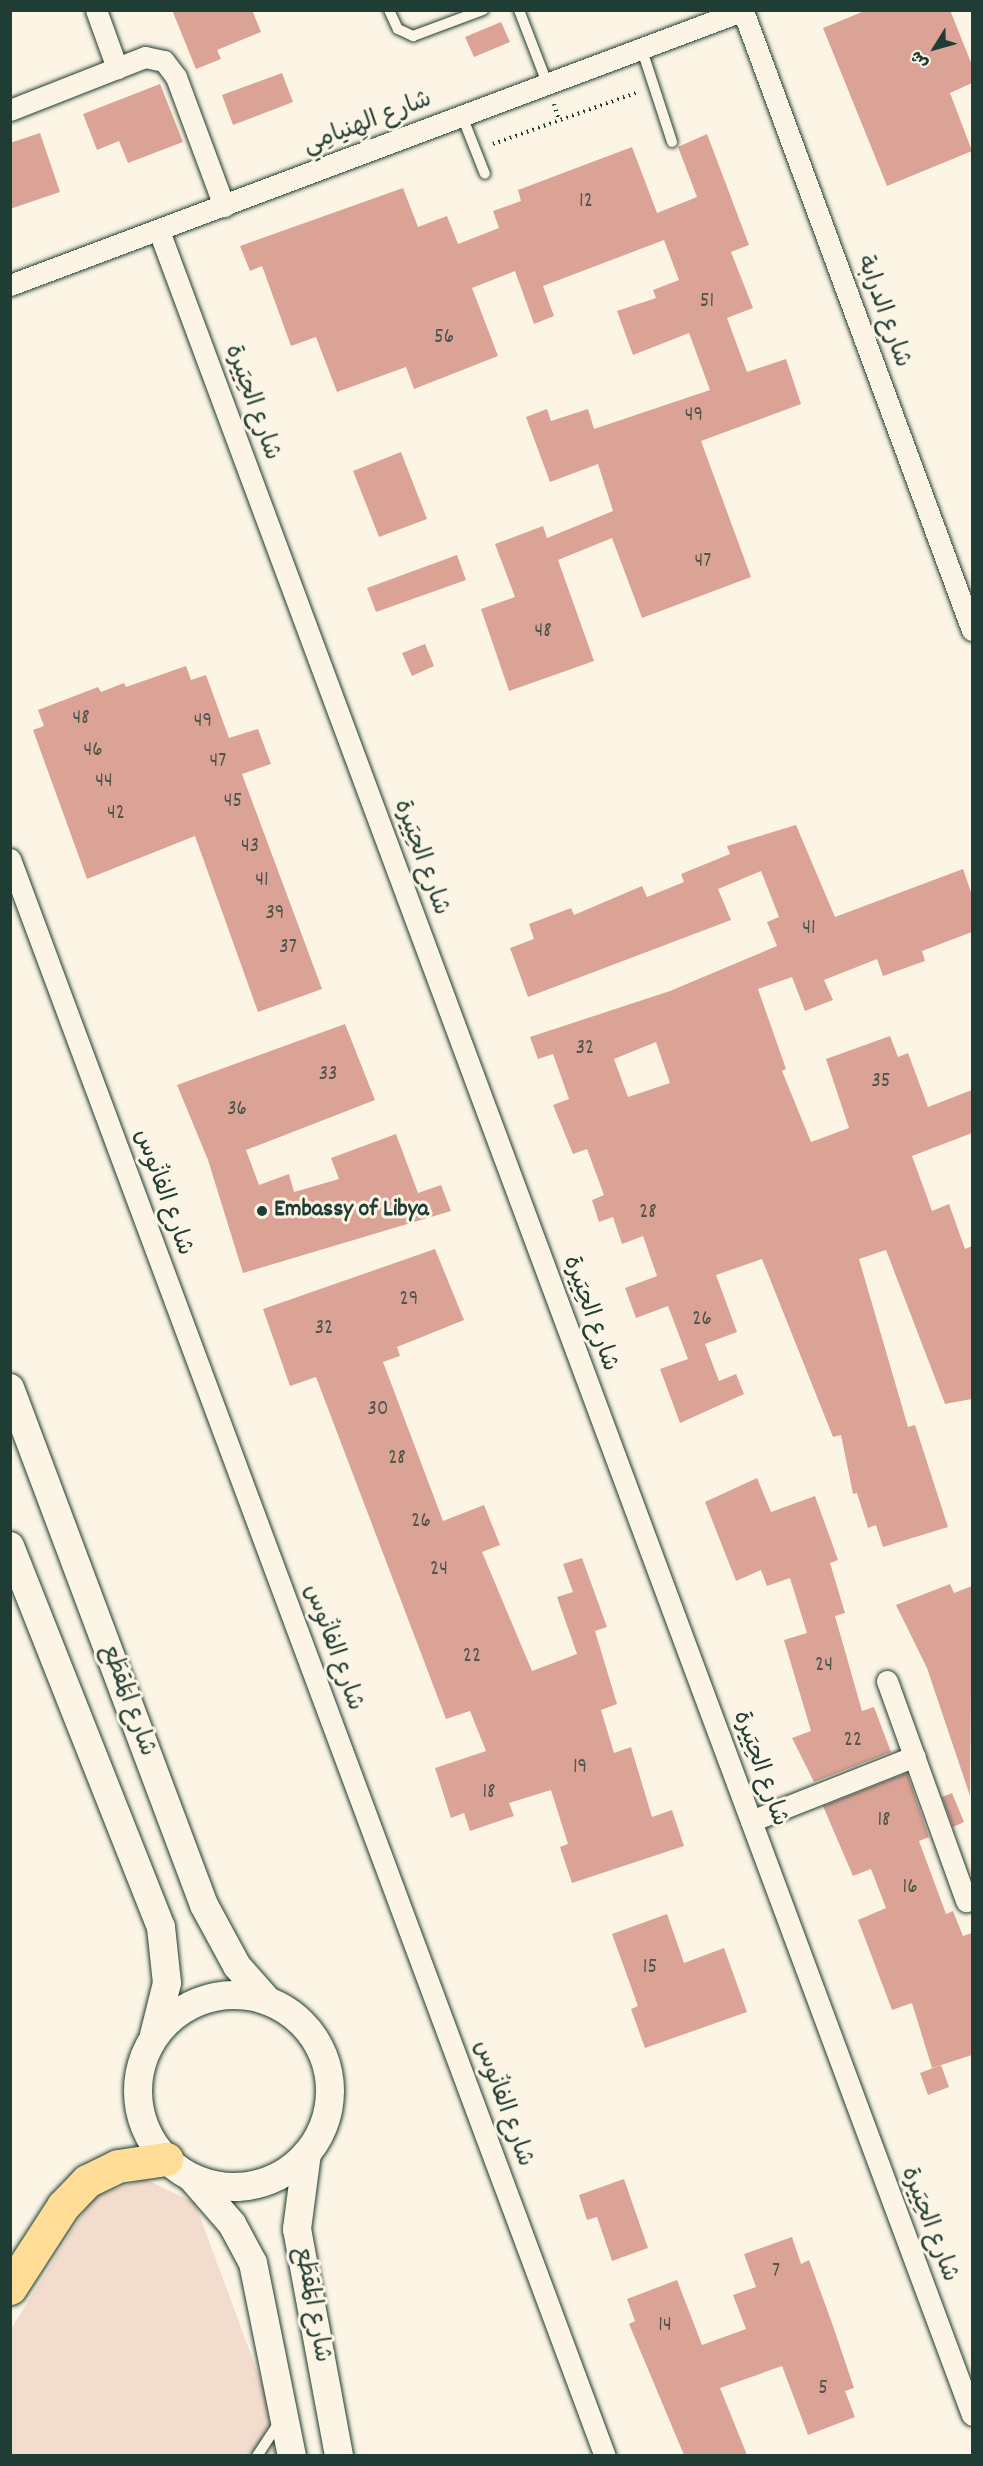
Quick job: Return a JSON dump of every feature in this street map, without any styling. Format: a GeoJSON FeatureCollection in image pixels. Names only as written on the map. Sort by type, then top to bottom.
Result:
{"type":"FeatureCollection","features":[{"type":"Feature","properties":{"kind":"highway"},"geometry":{"type":"LineString","coordinates":[[10,2288],[63,2206],[87,2181],[118,2166],[177,2167]]}},
{"type":"Feature","properties":{"kind":"street"},"geometry":{"type":"LineString","coordinates":[[96,10],[117,68]]}},
{"type":"Feature","properties":{"kind":"street","name":"شارع الهِنيامِي"},"geometry":{"type":"LineString","coordinates":[[10,285],[159,231],[641,46],[743,11]]}},
{"type":"Feature","properties":{"kind":"street","name":"شارع الدرابة"},"geometry":{"type":"LineString","coordinates":[[743,11],[972,630]]}},
{"type":"Feature","properties":{"kind":"street"},"geometry":{"type":"LineString","coordinates":[[10,110],[145,57],[171,68],[224,206]]}},
{"type":"Feature","properties":{"kind":"street","name":"شارع الحِيَيرة"},"geometry":{"type":"LineString","coordinates":[[159,231],[972,2415]]}},
{"type":"Feature","properties":{"kind":"street","name":"شارع الفانُوس"},"geometry":{"type":"LineString","coordinates":[[10,859],[605,2456]]}},
{"type":"Feature","properties":{"kind":"street","name":"شارع المَقطَع"},"geometry":{"type":"LineString","coordinates":[[10,1388],[204,1905],[237,1966],[268,2001]]}},
{"type":"Feature","properties":{"kind":"street","name":"شارع المَقطَع"},"geometry":{"type":"LineString","coordinates":[[10,1546],[161,1927],[167,1983],[152,2038]]}},
{"type":"Feature","properties":{"kind":"street"},"geometry":{"type":"LineString","coordinates":[[887,1681],[966,1901]]}},
{"type":"Feature","properties":{"kind":"street"},"geometry":{"type":"LineString","coordinates":[[751,1821],[915,1756]]}},
{"type":"Feature","properties":{"kind":"street"},"geometry":{"type":"LineString","coordinates":[[234,1995],[268,2001],[310,2032],[330,2080],[329,2106],[308,2153],[264,2182],[230,2186],[177,2167],[140,2114],[141,2062],[152,2038],[191,2003],[234,1995]]}},
{"type":"Feature","properties":{"kind":"street","name":"شارع المَقطَع"},"geometry":{"type":"LineString","coordinates":[[308,2153],[297,2229],[339,2456]]}},
{"type":"Feature","properties":{"kind":"street","name":"شارع المَقطَع"},"geometry":{"type":"LineString","coordinates":[[177,2167],[232,2224],[253,2263],[292,2456]]}},
{"type":"Feature","properties":{"kind":"lane"},"geometry":{"type":"LineString","coordinates":[[389,10],[398,29],[413,36],[483,10]]}},
{"type":"Feature","properties":{"kind":"lane"},"geometry":{"type":"LineString","coordinates":[[519,10],[547,83]]}},
{"type":"Feature","properties":{"kind":"lane"},"geometry":{"type":"LineString","coordinates":[[641,46],[672,142]]}},
{"type":"Feature","properties":{"kind":"lane"},"geometry":{"type":"LineString","coordinates":[[462,116],[485,174]]}},
{"type":"Feature","properties":{"kind":"lane"},"geometry":{"type":"LineString","coordinates":[[257,2456],[285,2415]]}},
{"type":"Feature","properties":{"kind":"path"},"geometry":{"type":"LineString","coordinates":[[475,151],[654,87]]}},
{"type":"Feature","properties":{"kind":"shaded area"},"geometry":{"type":"Polygon","coordinates":[[[145,2179],[195,2203],[264,2390],[277,2455],[11,2456],[11,2329],[93,2197],[145,2179]]]}},
{"type":"Feature","properties":{"kind":"building"},"geometry":{"type":"Polygon","coordinates":[[[172,10],[252,10],[261,32],[217,50],[221,59],[196,69],[172,10]]]}},
{"type":"Feature","properties":{"kind":"building"},"geometry":{"type":"Polygon","coordinates":[[[867,10],[950,10],[972,65],[972,83],[950,93],[972,151],[887,186],[823,28],[867,10]]]}},
{"type":"Feature","properties":{"kind":"building"},"geometry":{"type":"Polygon","coordinates":[[[501,22],[510,42],[474,57],[465,37],[501,22]]]}},
{"type":"Feature","properties":{"kind":"building"},"geometry":{"type":"Polygon","coordinates":[[[282,73],[293,102],[233,125],[222,95],[282,73]]]}},
{"type":"Feature","properties":{"kind":"building"},"geometry":{"type":"Polygon","coordinates":[[[160,84],[183,142],[128,163],[119,141],[97,150],[83,114],[160,84]]]}},
{"type":"Feature","properties":{"kind":"building"},"geometry":{"type":"Polygon","coordinates":[[[40,133],[60,192],[10,209],[10,143],[40,133]]]}},
{"type":"Feature","properties":{"kind":"building"},"geometry":{"type":"Polygon","coordinates":[[[707,134],[749,245],[731,252],[753,308],[727,318],[747,372],[786,359],[801,404],[701,441],[751,577],[642,618],[612,538],[558,560],[594,661],[509,691],[481,609],[515,597],[495,544],[543,526],[547,538],[613,511],[598,464],[550,482],[526,417],[547,409],[551,421],[588,409],[594,429],[710,390],[689,333],[633,355],[617,311],[656,298],[653,290],[679,280],[664,240],[543,286],[554,316],[534,324],[515,271],[472,288],[498,356],[414,389],[406,367],[337,392],[316,337],[291,346],[262,266],[250,271],[240,246],[403,188],[418,227],[447,216],[458,244],[499,228],[493,211],[521,201],[518,190],[632,147],[657,213],[697,197],[678,147],[707,134]]]}},
{"type":"Feature","properties":{"kind":"building"},"geometry":{"type":"Polygon","coordinates":[[[401,452],[427,519],[379,537],[353,471],[401,452]]]}},
{"type":"Feature","properties":{"kind":"building"},"geometry":{"type":"Polygon","coordinates":[[[457,555],[466,580],[376,612],[367,588],[457,555]]]}},
{"type":"Feature","properties":{"kind":"building"},"geometry":{"type":"Polygon","coordinates":[[[425,644],[434,666],[412,676],[402,653],[425,644]]]}},
{"type":"Feature","properties":{"kind":"building"},"geometry":{"type":"Polygon","coordinates":[[[186,666],[191,680],[206,675],[229,738],[258,729],[271,764],[242,774],[322,989],[258,1012],[195,836],[87,879],[33,730],[44,726],[38,710],[98,687],[101,692],[124,683],[126,687],[186,666]]]}},
{"type":"Feature","properties":{"kind":"building"},"geometry":{"type":"Polygon","coordinates":[[[796,825],[835,917],[963,869],[972,895],[972,932],[922,951],[925,961],[883,976],[877,959],[824,980],[833,1000],[805,1011],[792,977],[758,989],[786,1069],[782,1071],[811,1142],[849,1128],[826,1059],[890,1036],[898,1057],[908,1053],[928,1107],[972,1090],[972,1133],[912,1156],[932,1211],[949,1204],[965,1249],[972,1246],[972,1399],[945,1404],[886,1250],[859,1259],[908,1427],[915,1425],[948,1527],[883,1547],[876,1525],[868,1528],[857,1493],[853,1494],[841,1435],[833,1437],[762,1259],[716,1275],[737,1332],[705,1344],[719,1381],[736,1374],[744,1394],[680,1423],[660,1369],[688,1359],[668,1306],[636,1318],[625,1288],[657,1276],[643,1236],[622,1244],[613,1217],[599,1222],[592,1200],[604,1195],[587,1149],[573,1154],[553,1105],[569,1099],[553,1054],[538,1059],[530,1037],[670,991],[777,946],[767,922],[779,917],[761,871],[718,889],[731,920],[528,997],[510,948],[534,939],[529,924],[571,908],[574,915],[642,886],[647,897],[684,882],[681,874],[730,854],[727,846],[796,825]],[[656,1042],[614,1059],[628,1097],[670,1083],[656,1042]]]}},
{"type":"Feature","properties":{"kind":"building"},"geometry":{"type":"Polygon","coordinates":[[[345,1024],[375,1100],[246,1150],[259,1185],[289,1174],[294,1192],[339,1179],[331,1158],[396,1134],[418,1193],[441,1185],[451,1211],[243,1273],[208,1160],[177,1085],[345,1024]]]}},
{"type":"Feature","properties":{"kind":"building"},"geometry":{"type":"Polygon","coordinates":[[[435,1249],[464,1320],[397,1347],[400,1356],[383,1362],[443,1521],[484,1505],[500,1545],[482,1552],[532,1671],[577,1654],[557,1597],[573,1592],[563,1564],[582,1558],[607,1627],[595,1631],[617,1704],[601,1710],[614,1753],[631,1747],[652,1817],[672,1810],[684,1846],[572,1883],[560,1847],[568,1844],[551,1790],[509,1803],[514,1816],[470,1831],[464,1813],[451,1818],[435,1768],[486,1751],[470,1711],[446,1719],[316,1377],[290,1386],[263,1309],[435,1249]]]}},
{"type":"Feature","properties":{"kind":"building"},"geometry":{"type":"Polygon","coordinates":[[[757,1478],[771,1512],[815,1496],[838,1560],[830,1563],[845,1613],[835,1616],[862,1711],[874,1707],[891,1752],[814,1782],[792,1738],[811,1731],[784,1640],[807,1633],[790,1578],[767,1586],[761,1570],[736,1581],[705,1502],[757,1478]]]}},
{"type":"Feature","properties":{"kind":"building"},"geometry":{"type":"Polygon","coordinates":[[[950,1584],[954,1593],[972,1586],[970,1796],[927,1668],[896,1605],[950,1584]]]}},
{"type":"Feature","properties":{"kind":"building"},"geometry":{"type":"Polygon","coordinates":[[[907,1773],[929,1837],[919,1841],[946,1914],[953,1911],[963,1936],[972,1933],[972,2055],[932,2068],[912,2003],[892,2010],[858,1920],[886,1908],[871,1869],[853,1876],[823,1806],[907,1773]]]}},
{"type":"Feature","properties":{"kind":"building"},"geometry":{"type":"Polygon","coordinates":[[[952,1793],[964,1822],[953,1827],[942,1797],[952,1793]]]}},
{"type":"Feature","properties":{"kind":"building"},"geometry":{"type":"Polygon","coordinates":[[[667,1914],[684,1963],[724,1948],[747,2012],[645,2048],[631,2009],[638,2006],[612,1934],[667,1914]]]}},
{"type":"Feature","properties":{"kind":"building"},"geometry":{"type":"Polygon","coordinates":[[[941,2065],[949,2087],[928,2095],[920,2073],[941,2065]]]}},
{"type":"Feature","properties":{"kind":"building"},"geometry":{"type":"Polygon","coordinates":[[[624,2179],[648,2248],[612,2261],[597,2217],[587,2220],[579,2195],[624,2179]]]}},
{"type":"Feature","properties":{"kind":"building"},"geometry":{"type":"Polygon","coordinates":[[[792,2237],[801,2264],[809,2260],[833,2326],[854,2388],[845,2391],[855,2417],[808,2435],[782,2366],[720,2388],[747,2455],[684,2455],[629,2324],[635,2321],[627,2299],[677,2280],[702,2345],[746,2329],[733,2295],[756,2287],[744,2254],[792,2237]]]}},
{"type":"Feature","properties":{"kind":"place","name":"Embassy of Libya"},"geometry":{"type":"Point","coordinates":[262,1211]}}]}
